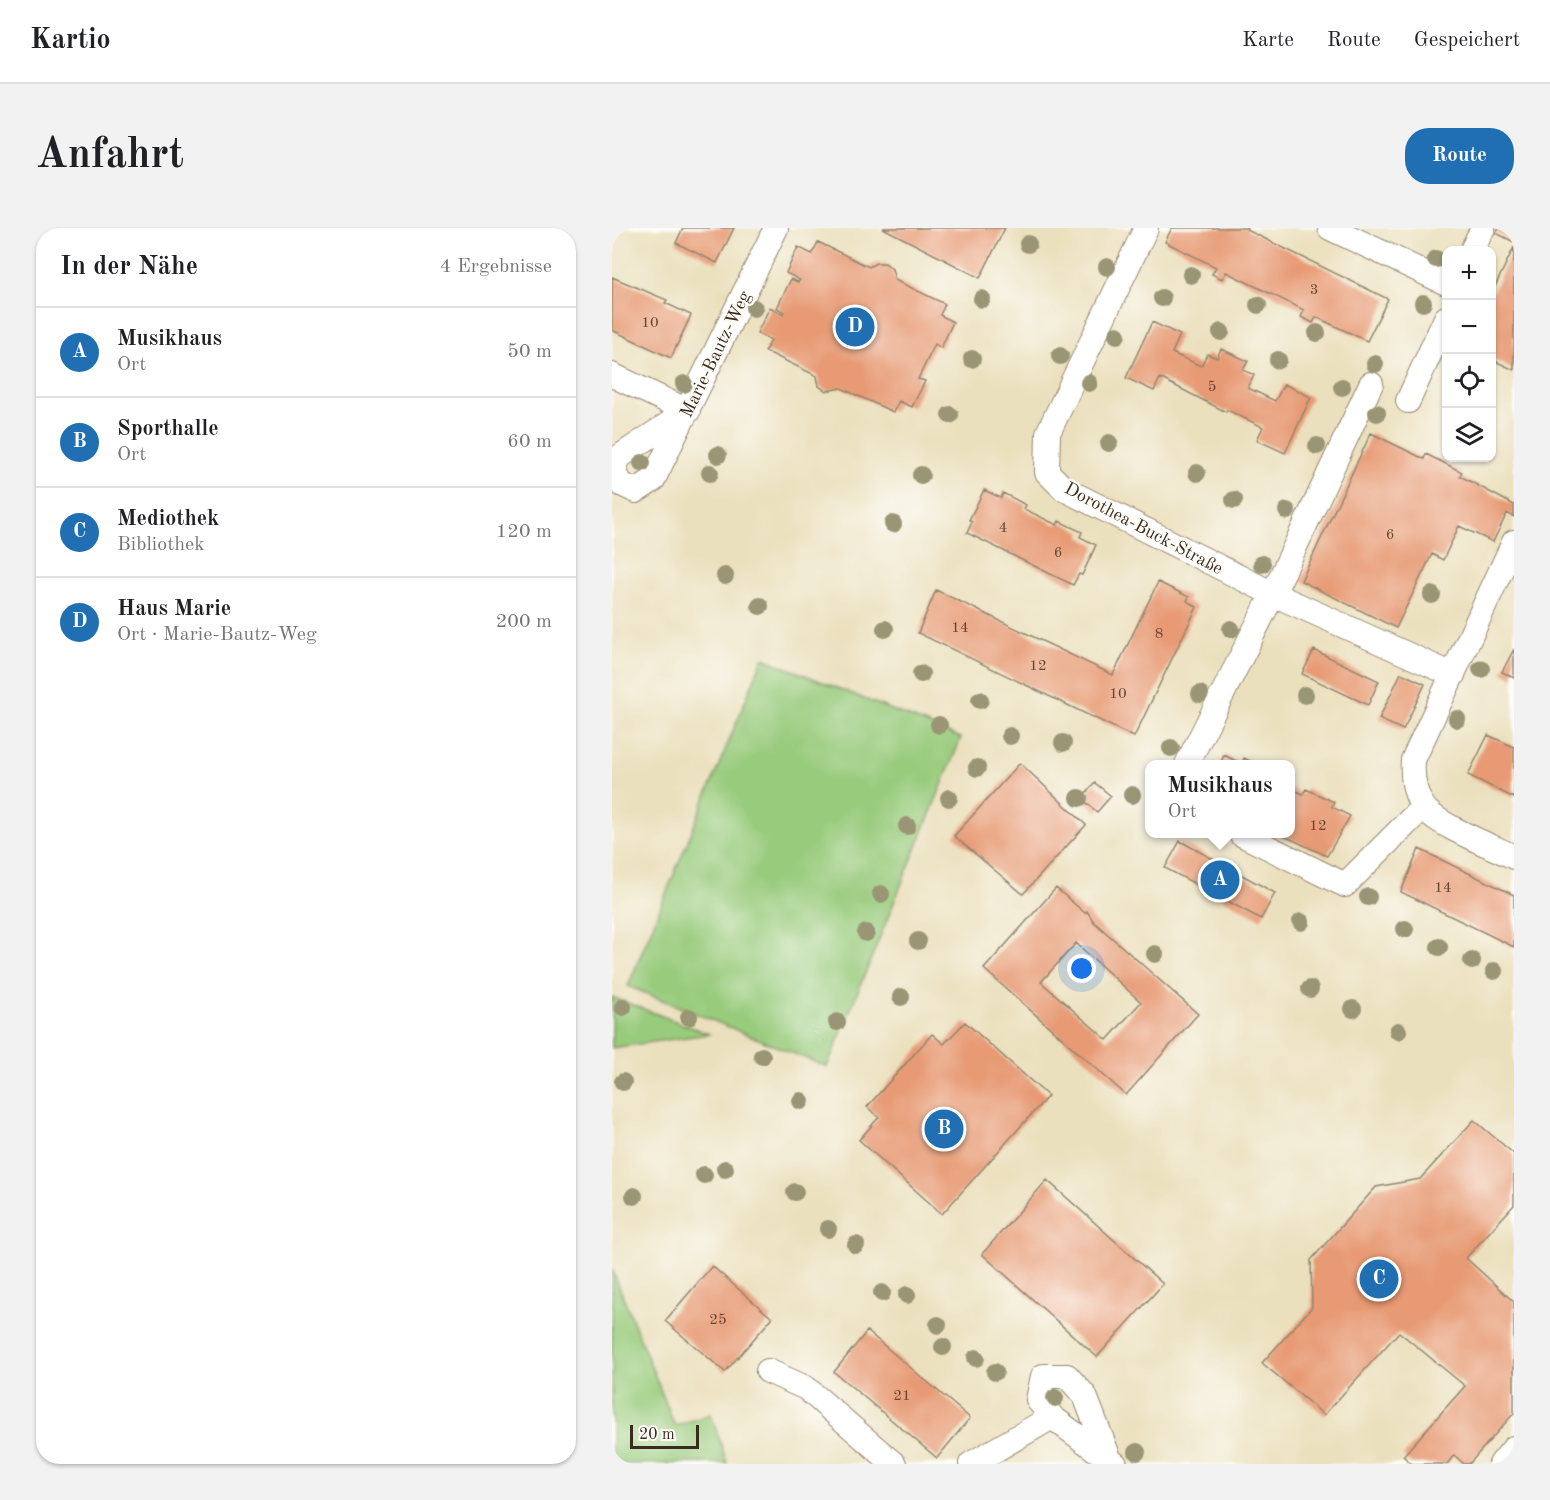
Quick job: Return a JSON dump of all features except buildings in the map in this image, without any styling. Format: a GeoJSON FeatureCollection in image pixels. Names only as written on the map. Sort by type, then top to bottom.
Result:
{"type":"FeatureCollection","features":[{"type":"Feature","properties":{"kind":"street","name":"Marie-Bautz-Weg"},"geometry":{"type":"LineString","coordinates":[[688,411],[620,458],[614,470],[621,484],[636,491],[653,480],[688,411],[776,228]]}},
{"type":"Feature","properties":{"kind":"street","name":"Dorothea-Buck-Straße"},"geometry":{"type":"LineString","coordinates":[[1146,228],[1048,433],[1047,472],[1064,489],[1273,594],[1453,675]]}},
{"type":"Feature","properties":{"kind":"street"},"geometry":{"type":"LineString","coordinates":[[1330,228],[1442,281]]}},
{"type":"Feature","properties":{"kind":"street"},"geometry":{"type":"LineString","coordinates":[[1474,246],[1483,228]]}},
{"type":"Feature","properties":{"kind":"street"},"geometry":{"type":"LineString","coordinates":[[1408,401],[1442,327]]}},
{"type":"Feature","properties":{"kind":"street"},"geometry":{"type":"LineString","coordinates":[[612,375],[688,411]]}},
{"type":"Feature","properties":{"kind":"street"},"geometry":{"type":"LineString","coordinates":[[1190,760],[1273,594],[1371,384]]}},
{"type":"Feature","properties":{"kind":"street"},"geometry":{"type":"LineString","coordinates":[[1514,542],[1505,586],[1453,675],[1413,760],[1412,780],[1423,807],[1446,825],[1514,857]]}},
{"type":"Feature","properties":{"kind":"street"},"geometry":{"type":"LineString","coordinates":[[1249,838],[1345,885],[1423,807]]}},
{"type":"Feature","properties":{"kind":"street"},"geometry":{"type":"LineString","coordinates":[[768,1371],[806,1388],[894,1464]]}},
{"type":"Feature","properties":{"kind":"street"},"geometry":{"type":"LineString","coordinates":[[1042,1376],[1067,1376],[1085,1396],[1112,1461],[1052,1417],[1038,1400],[1042,1376]]}},
{"type":"Feature","properties":{"kind":"street"},"geometry":{"type":"LineString","coordinates":[[971,1464],[1052,1417]]}},
{"type":"Feature","properties":{"kind":"street"},"geometry":{"type":"LineString","coordinates":[[1501,1464],[1514,1448]]}},
{"type":"Feature","properties":{"kind":"green space"},"geometry":{"type":"Polygon","coordinates":[[[763,658],[961,738],[827,1067],[628,986],[763,658]]]}},
{"type":"Feature","properties":{"kind":"green space"},"geometry":{"type":"Polygon","coordinates":[[[612,997],[709,1034],[612,1048],[612,997]]]}},
{"type":"Feature","properties":{"kind":"green space"},"geometry":{"type":"Polygon","coordinates":[[[612,1269],[675,1426],[711,1414],[727,1463],[612,1464],[612,1269]]]}},
{"type":"Feature","properties":{"kind":"place","name":"Haus Marie"},"geometry":{"type":"Point","coordinates":[855,327]}},
{"type":"Feature","properties":{"kind":"place","name":"Musikhaus"},"geometry":{"type":"Point","coordinates":[1220,880]}},
{"type":"Feature","properties":{"kind":"place","name":"Sporthalle"},"geometry":{"type":"Point","coordinates":[944,1129]}},
{"type":"Feature","properties":{"kind":"place","name":"Mediothek"},"geometry":{"type":"Point","coordinates":[1379,1279]}}]}
